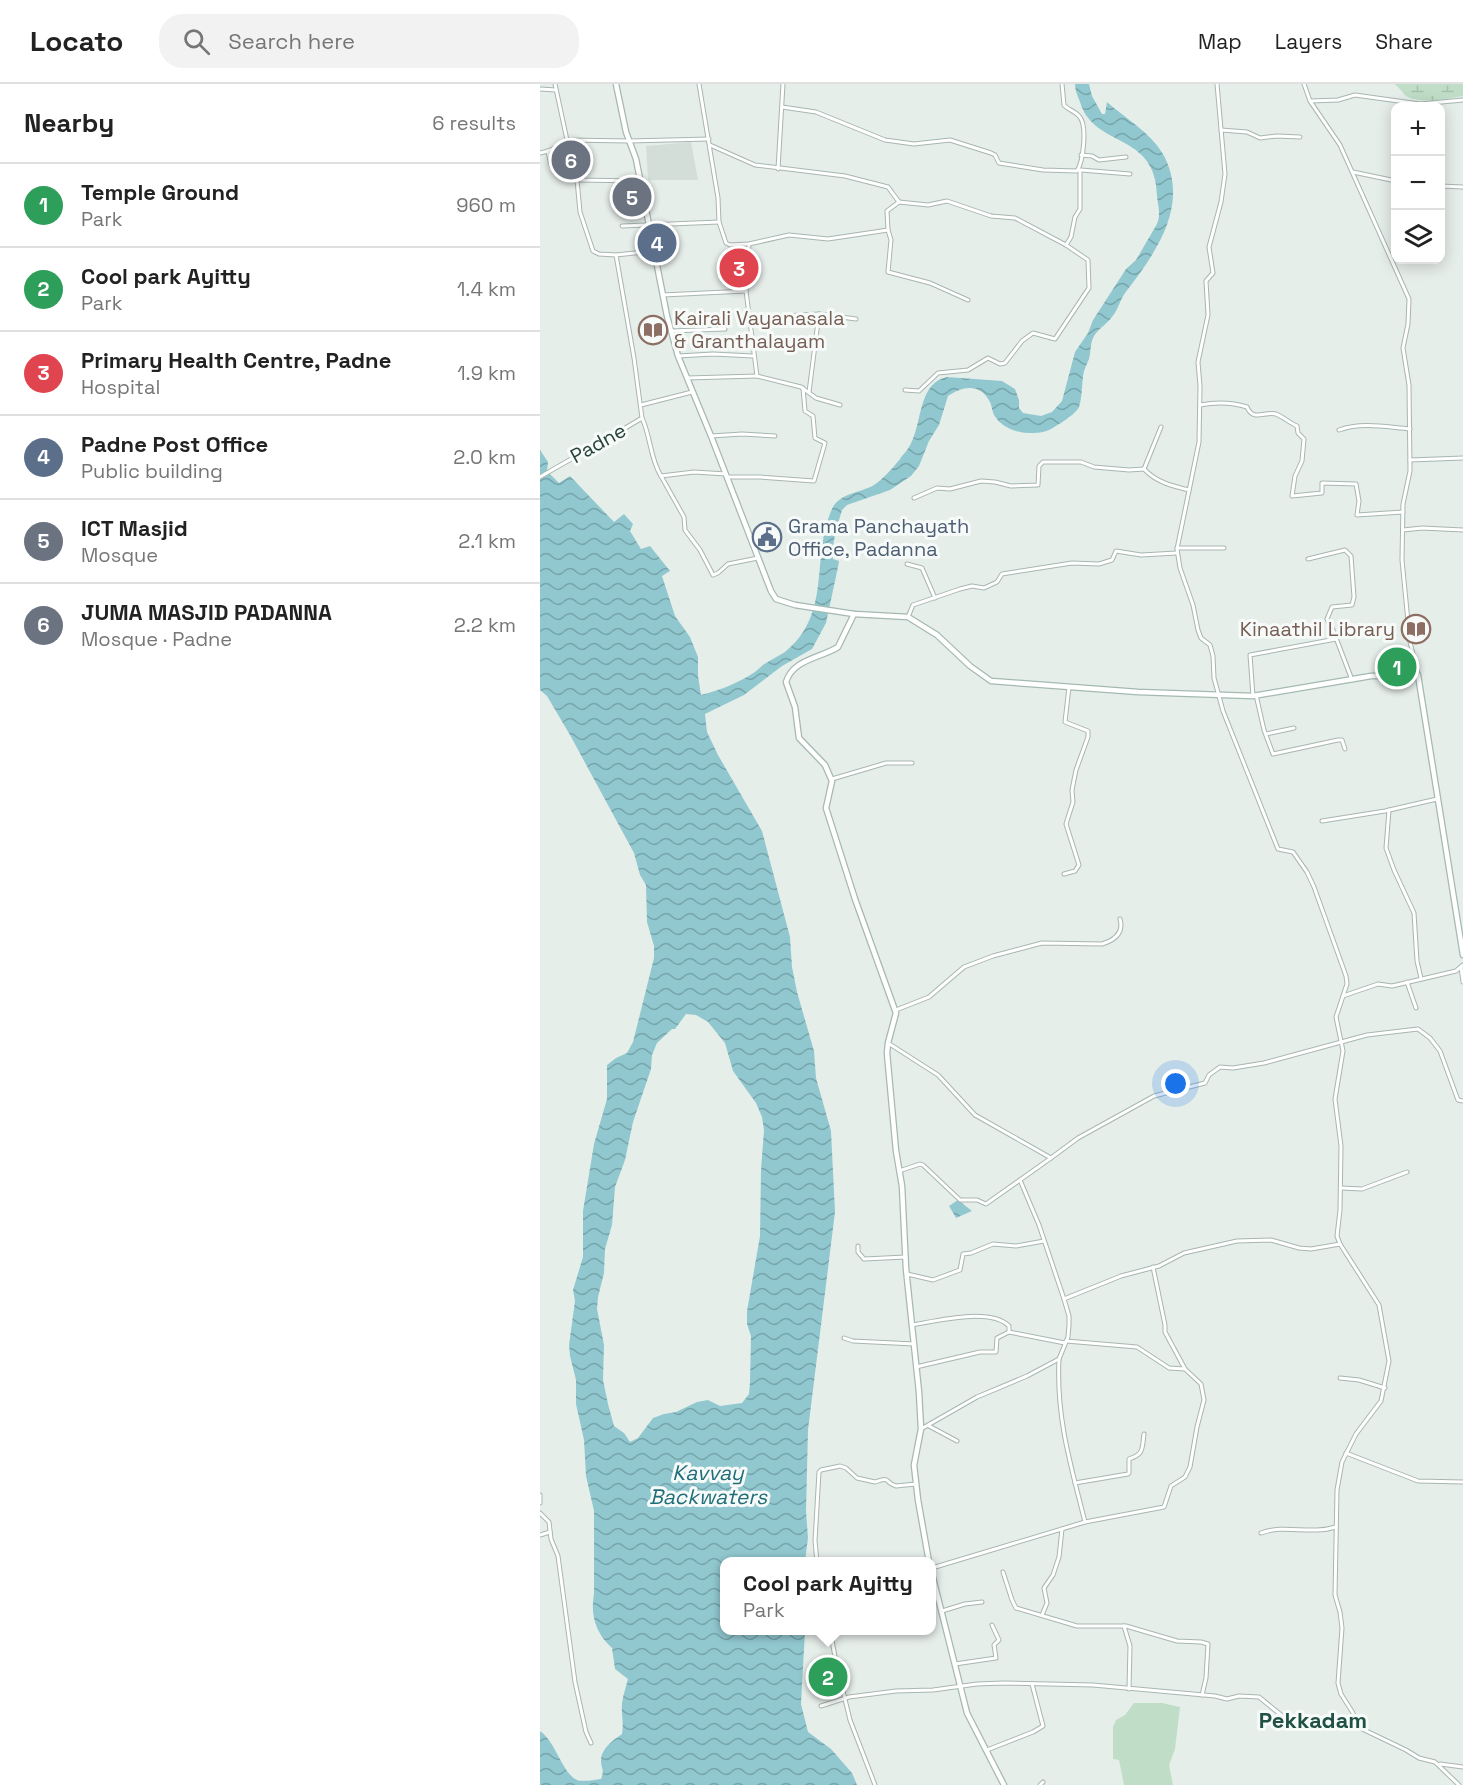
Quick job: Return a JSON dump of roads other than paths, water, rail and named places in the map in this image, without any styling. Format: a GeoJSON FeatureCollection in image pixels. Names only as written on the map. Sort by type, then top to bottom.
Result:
{"type":"FeatureCollection","features":[{"type":"Feature","properties":{"kind":"main road"},"geometry":{"type":"LineString","coordinates":[[616,84],[626,132],[640,181],[653,250],[678,356],[773,596],[780,601],[795,605],[854,614],[908,617],[937,635],[970,666],[991,681],[1138,692],[1255,696],[1381,676],[1418,675],[1463,955]]}},
{"type":"Feature","properties":{"kind":"main road"},"geometry":{"type":"LineString","coordinates":[[854,614],[838,647],[801,663],[790,673],[786,682],[795,707],[799,738],[825,765],[832,780],[832,787],[825,804],[826,808],[855,899],[896,1010],[888,1043],[921,1429],[914,1465],[928,1557]]}},
{"type":"Feature","properties":{"kind":"main road"},"geometry":{"type":"LineString","coordinates":[[936,1593],[959,1687],[968,1713],[1004,1785]]}},
{"type":"Feature","properties":{"kind":"street"},"geometry":{"type":"LineString","coordinates":[[555,84],[567,140]]}},
{"type":"Feature","properties":{"kind":"street"},"geometry":{"type":"LineString","coordinates":[[699,84],[718,198],[719,222],[726,243],[730,245],[749,244],[789,235],[828,239],[888,230]]}},
{"type":"Feature","properties":{"kind":"street"},"geometry":{"type":"LineString","coordinates":[[778,169],[783,84]]}},
{"type":"Feature","properties":{"kind":"street"},"geometry":{"type":"LineString","coordinates":[[1062,84],[1064,105],[1079,115],[1082,120],[1084,142],[1080,170],[1080,209],[1076,214],[1071,237],[1066,245]]}},
{"type":"Feature","properties":{"kind":"street"},"geometry":{"type":"LineString","coordinates":[[1216,84],[1225,174],[1221,202],[1209,247],[1213,268],[1211,276],[1206,281],[1208,315],[1198,362],[1200,405],[1198,442],[1178,551],[1184,583],[1197,616],[1198,630],[1202,638],[1210,645],[1218,694],[1234,742],[1278,849],[1280,851],[1289,850],[1297,857],[1314,887],[1346,976],[1347,984],[1336,1017],[1341,1041],[1342,1065],[1335,1099],[1341,1146],[1341,1188],[1337,1236],[1379,1305],[1389,1361],[1381,1401],[1356,1434],[1346,1453],[1337,1490],[1335,1595],[1342,1628],[1338,1683],[1341,1694],[1353,1713],[1356,1726]]}},
{"type":"Feature","properties":{"kind":"street"},"geometry":{"type":"LineString","coordinates":[[1304,84],[1310,101],[1340,145],[1409,300],[1408,324],[1403,348],[1410,429],[1409,479],[1403,512],[1403,576],[1410,642],[1418,675]]}},
{"type":"Feature","properties":{"kind":"street"},"geometry":{"type":"LineString","coordinates":[[540,89],[556,90]]}},
{"type":"Feature","properties":{"kind":"street"},"geometry":{"type":"LineString","coordinates":[[1310,101],[1338,100],[1356,95],[1420,104],[1463,100]]}},
{"type":"Feature","properties":{"kind":"street"},"geometry":{"type":"LineString","coordinates":[[782,107],[816,112],[867,134],[897,143],[919,144],[950,140],[991,153],[995,155],[999,163],[1043,170],[1130,174]]}},
{"type":"Feature","properties":{"kind":"street"},"geometry":{"type":"LineString","coordinates":[[1221,130],[1247,132],[1260,138],[1300,137]]}},
{"type":"Feature","properties":{"kind":"street"},"geometry":{"type":"LineString","coordinates":[[540,153],[562,145],[567,140],[709,139]]}},
{"type":"Feature","properties":{"kind":"street"},"geometry":{"type":"LineString","coordinates":[[710,145],[755,165],[845,176],[888,187],[899,202]]}},
{"type":"Feature","properties":{"kind":"street"},"geometry":{"type":"LineString","coordinates":[[548,151],[550,165],[556,174],[563,178],[640,181]]}},
{"type":"Feature","properties":{"kind":"street"},"geometry":{"type":"LineString","coordinates":[[1081,155],[1092,156],[1099,160],[1126,157]]}},
{"type":"Feature","properties":{"kind":"street"},"geometry":{"type":"LineString","coordinates":[[1353,172],[1391,180]]}},
{"type":"Feature","properties":{"kind":"street"},"geometry":{"type":"LineString","coordinates":[[576,180],[580,212],[592,250],[599,254],[616,255],[653,250]]}},
{"type":"Feature","properties":{"kind":"street"},"geometry":{"type":"LineString","coordinates":[[1445,186],[1463,187]]}},
{"type":"Feature","properties":{"kind":"street"},"geometry":{"type":"LineString","coordinates":[[905,390],[919,391],[938,373],[968,370],[988,358],[1002,365],[1022,341],[1033,333],[1051,339],[1057,337],[1089,288],[1088,260],[1066,245],[1015,218],[991,216],[947,201],[928,205],[899,202],[887,211],[891,240],[888,272],[930,283],[968,300]]}},
{"type":"Feature","properties":{"kind":"street"},"geometry":{"type":"LineString","coordinates":[[622,226],[719,222]]}},
{"type":"Feature","properties":{"kind":"street"},"geometry":{"type":"LineString","coordinates":[[749,244],[746,291],[757,376]]}},
{"type":"Feature","properties":{"kind":"street","name":"Padne"},"geometry":{"type":"LineString","coordinates":[[540,477],[602,444],[642,418],[616,255]]}},
{"type":"Feature","properties":{"kind":"street"},"geometry":{"type":"LineString","coordinates":[[663,295],[746,291]]}},
{"type":"Feature","properties":{"kind":"street"},"geometry":{"type":"LineString","coordinates":[[749,318],[819,314],[856,318]]}},
{"type":"Feature","properties":{"kind":"street"},"geometry":{"type":"LineString","coordinates":[[809,392],[819,314]]}},
{"type":"Feature","properties":{"kind":"street"},"geometry":{"type":"LineString","coordinates":[[671,331],[724,329]]}},
{"type":"Feature","properties":{"kind":"street"},"geometry":{"type":"LineString","coordinates":[[678,356],[713,354],[753,356]]}},
{"type":"Feature","properties":{"kind":"street"},"geometry":{"type":"LineString","coordinates":[[687,378],[757,376],[803,388],[816,398],[840,405]]}},
{"type":"Feature","properties":{"kind":"street"},"geometry":{"type":"LineString","coordinates":[[661,476],[694,472],[814,481],[825,443],[815,438],[813,416],[807,413],[804,407],[803,388]]}},
{"type":"Feature","properties":{"kind":"street"},"geometry":{"type":"LineString","coordinates":[[641,405],[692,392]]}},
{"type":"Feature","properties":{"kind":"street"},"geometry":{"type":"LineString","coordinates":[[1200,405],[1222,402],[1238,404],[1247,407],[1253,415],[1274,414],[1297,426],[1298,433],[1304,439],[1302,461],[1295,476],[1293,496],[1322,493],[1322,483],[1356,484],[1359,501],[1357,515],[1403,512]]}},
{"type":"Feature","properties":{"kind":"street"},"geometry":{"type":"LineString","coordinates":[[642,418],[650,437],[654,460],[684,517],[685,530],[700,550],[713,575],[728,564],[759,558]]}},
{"type":"Feature","properties":{"kind":"street"},"geometry":{"type":"LineString","coordinates":[[1339,430],[1353,426],[1373,425],[1410,429]]}},
{"type":"Feature","properties":{"kind":"street"},"geometry":{"type":"LineString","coordinates":[[1144,469],[1161,427]]}},
{"type":"Feature","properties":{"kind":"street"},"geometry":{"type":"LineString","coordinates":[[711,436],[742,434],[775,436]]}},
{"type":"Feature","properties":{"kind":"street"},"geometry":{"type":"LineString","coordinates":[[1410,460],[1463,458]]}},
{"type":"Feature","properties":{"kind":"street"},"geometry":{"type":"LineString","coordinates":[[914,498],[937,488],[950,489],[981,481],[1011,486],[1038,485],[1039,466],[1043,462],[1081,462],[1094,467],[1144,469],[1155,479],[1189,490]]}},
{"type":"Feature","properties":{"kind":"street"},"geometry":{"type":"LineString","coordinates":[[1403,530],[1422,528],[1463,530]]}},
{"type":"Feature","properties":{"kind":"street"},"geometry":{"type":"LineString","coordinates":[[908,617],[913,605],[972,586],[984,588],[997,582],[1002,574],[1072,563],[1099,564],[1110,561],[1116,550],[1141,555],[1224,548]]}},
{"type":"Feature","properties":{"kind":"street"},"geometry":{"type":"LineString","coordinates":[[1308,559],[1345,550],[1351,556],[1354,597],[1352,605],[1332,607],[1327,620],[1352,680]]}},
{"type":"Feature","properties":{"kind":"street"},"geometry":{"type":"LineString","coordinates":[[906,564],[922,568],[935,598]]}},
{"type":"Feature","properties":{"kind":"street"},"geometry":{"type":"LineString","coordinates":[[1336,639],[1250,656],[1255,696],[1273,754],[1338,740],[1342,740],[1345,749]]}},
{"type":"Feature","properties":{"kind":"street"},"geometry":{"type":"LineString","coordinates":[[1064,874],[1076,871],[1079,865],[1066,824],[1073,802],[1072,790],[1076,770],[1088,737],[1088,731],[1065,722],[1069,687]]}},
{"type":"Feature","properties":{"kind":"street"},"geometry":{"type":"LineString","coordinates":[[1266,734],[1294,728]]}},
{"type":"Feature","properties":{"kind":"street"},"geometry":{"type":"LineString","coordinates":[[832,780],[878,765],[912,762]]}},
{"type":"Feature","properties":{"kind":"street"},"geometry":{"type":"LineString","coordinates":[[1322,821],[1439,799]]}},
{"type":"Feature","properties":{"kind":"street"},"geometry":{"type":"LineString","coordinates":[[1389,810],[1386,848],[1414,913],[1417,962],[1421,978]]}},
{"type":"Feature","properties":{"kind":"street"},"geometry":{"type":"LineString","coordinates":[[896,1010],[929,997],[964,967],[993,956],[1042,943],[1102,944],[1110,942],[1119,933],[1122,926],[1120,919]]}},
{"type":"Feature","properties":{"kind":"street"},"geometry":{"type":"LineString","coordinates":[[1344,996],[1378,984],[1388,987],[1456,970],[1462,966]]}},
{"type":"Feature","properties":{"kind":"street"},"geometry":{"type":"LineString","coordinates":[[1462,966],[1463,982]]}},
{"type":"Feature","properties":{"kind":"street"},"geometry":{"type":"LineString","coordinates":[[1407,982],[1416,1008]]}},
{"type":"Feature","properties":{"kind":"street"},"geometry":{"type":"LineString","coordinates":[[899,1171],[923,1165],[960,1200],[977,1200],[986,1204],[1078,1138],[1154,1096],[1205,1083],[1209,1076],[1220,1067],[1233,1068],[1264,1063],[1366,1035],[1414,1029],[1423,1031],[1440,1051],[1458,1100],[1463,1101]]}},
{"type":"Feature","properties":{"kind":"street"},"geometry":{"type":"LineString","coordinates":[[888,1043],[938,1075],[975,1115],[992,1127],[1050,1158]]}},
{"type":"Feature","properties":{"kind":"street"},"geometry":{"type":"LineString","coordinates":[[1341,1188],[1362,1189],[1407,1172]]}},
{"type":"Feature","properties":{"kind":"street"},"geometry":{"type":"LineString","coordinates":[[1020,1180],[1044,1241],[1069,1316],[1066,1342],[1059,1359],[1058,1398],[1061,1426],[1085,1522]]}},
{"type":"Feature","properties":{"kind":"street"},"geometry":{"type":"LineString","coordinates":[[1064,1299],[1121,1275],[1159,1266],[1184,1253],[1237,1241],[1271,1240],[1311,1249],[1340,1244]]}},
{"type":"Feature","properties":{"kind":"street"},"geometry":{"type":"LineString","coordinates":[[907,1274],[935,1280],[960,1270],[963,1254],[993,1244],[1007,1247],[1044,1241]]}},
{"type":"Feature","properties":{"kind":"street"},"geometry":{"type":"LineString","coordinates":[[858,1246],[858,1252],[864,1259],[906,1257]]}},
{"type":"Feature","properties":{"kind":"street"},"geometry":{"type":"LineString","coordinates":[[936,1567],[1085,1522],[1164,1507],[1171,1486],[1185,1477],[1190,1467],[1204,1400],[1201,1384],[1185,1369],[1165,1332],[1153,1267]]}},
{"type":"Feature","properties":{"kind":"street"},"geometry":{"type":"LineString","coordinates":[[912,1325],[958,1317],[982,1318],[1004,1322],[1009,1326],[1009,1332]]}},
{"type":"Feature","properties":{"kind":"street"},"geometry":{"type":"LineString","coordinates":[[916,1367],[980,1353],[996,1352],[997,1338],[1009,1332],[1066,1342],[1137,1347],[1169,1368],[1185,1369]]}},
{"type":"Feature","properties":{"kind":"street"},"geometry":{"type":"LineString","coordinates":[[844,1338],[853,1341],[914,1344]]}},
{"type":"Feature","properties":{"kind":"street"},"geometry":{"type":"LineString","coordinates":[[921,1429],[977,1397],[1027,1376],[1059,1359]]}},
{"type":"Feature","properties":{"kind":"street"},"geometry":{"type":"LineString","coordinates":[[1340,1378],[1359,1380],[1385,1388]]}},
{"type":"Feature","properties":{"kind":"street"},"geometry":{"type":"LineString","coordinates":[[928,1426],[957,1441]]}},
{"type":"Feature","properties":{"kind":"street"},"geometry":{"type":"LineString","coordinates":[[1075,1483],[1130,1473],[1128,1462],[1140,1455],[1144,1434]]}},
{"type":"Feature","properties":{"kind":"street"},"geometry":{"type":"LineString","coordinates":[[1346,1453],[1418,1481],[1463,1482]]}},
{"type":"Feature","properties":{"kind":"street"},"geometry":{"type":"LineString","coordinates":[[817,1557],[815,1541],[819,1472],[821,1470],[840,1466],[846,1468],[857,1478],[875,1482],[881,1478],[886,1479],[896,1486],[916,1484]]}},
{"type":"Feature","properties":{"kind":"street"},"geometry":{"type":"LineString","coordinates":[[540,1495],[540,1503]]}},
{"type":"Feature","properties":{"kind":"street"},"geometry":{"type":"LineString","coordinates":[[540,1514],[549,1522],[558,1556],[575,1682],[586,1732],[591,1743]]}},
{"type":"Feature","properties":{"kind":"street"},"geometry":{"type":"LineString","coordinates":[[1261,1533],[1273,1528],[1318,1532],[1336,1527]]}},
{"type":"Feature","properties":{"kind":"street"},"geometry":{"type":"LineString","coordinates":[[1042,1615],[1047,1603],[1044,1588],[1053,1575],[1059,1557],[1062,1529]]}},
{"type":"Feature","properties":{"kind":"street"},"geometry":{"type":"LineString","coordinates":[[540,1535],[550,1532]]}},
{"type":"Feature","properties":{"kind":"street"},"geometry":{"type":"LineString","coordinates":[[1003,1572],[1014,1606],[1077,1626],[1124,1626],[1177,1641],[1209,1644],[1202,1695]]}},
{"type":"Feature","properties":{"kind":"street"},"geometry":{"type":"LineString","coordinates":[[940,1612],[965,1604],[982,1602]]}},
{"type":"Feature","properties":{"kind":"street"},"geometry":{"type":"LineString","coordinates":[[954,1665],[996,1658],[994,1645],[999,1640],[992,1625]]}},
{"type":"Feature","properties":{"kind":"street"},"geometry":{"type":"LineString","coordinates":[[1124,1626],[1130,1646],[1129,1689]]}},
{"type":"Feature","properties":{"kind":"street"},"geometry":{"type":"LineString","coordinates":[[831,1635],[850,1720],[875,1785]]}},
{"type":"Feature","properties":{"kind":"street"},"geometry":{"type":"LineString","coordinates":[[821,1706],[845,1699],[896,1691],[977,1684],[1093,1685],[1227,1699],[1239,1696],[1259,1697],[1286,1719],[1356,1726],[1406,1749],[1419,1758],[1438,1764],[1463,1767]]}},
{"type":"Feature","properties":{"kind":"street"},"geometry":{"type":"LineString","coordinates":[[986,1751],[1043,1726],[1032,1684]]}},
{"type":"Feature","properties":{"kind":"street"},"geometry":{"type":"LineString","coordinates":[[1438,1764],[1459,1785]]}},
{"type":"Feature","properties":{"kind":"water","name":"Kavvay Backwaters"},"geometry":{"type":"Polygon","coordinates":[[[1075,84],[1089,84],[1092,96],[1102,114],[1105,114],[1107,102],[1158,146],[1171,173],[1173,192],[1166,228],[1158,245],[1123,296],[1114,314],[1094,336],[1083,373],[1079,407],[1071,416],[1048,430],[1024,433],[1001,423],[994,415],[986,396],[976,389],[965,388],[948,396],[939,425],[929,441],[919,466],[911,476],[890,490],[847,505],[842,510],[833,547],[833,559],[839,561],[826,623],[812,649],[782,666],[744,695],[705,714],[707,732],[718,755],[762,831],[790,937],[792,967],[797,992],[814,1051],[816,1078],[831,1131],[835,1212],[808,1430],[806,1511],[808,1538],[806,1557],[720,1557],[720,1635],[805,1635],[801,1704],[808,1732],[831,1749],[852,1773],[857,1785],[540,1785],[540,1731],[546,1736],[567,1771],[577,1780],[582,1781],[601,1779],[603,1752],[622,1734],[622,1703],[628,1679],[615,1669],[612,1648],[602,1637],[594,1617],[594,1511],[586,1476],[584,1440],[576,1404],[576,1380],[569,1345],[575,1301],[573,1290],[583,1257],[583,1211],[594,1144],[607,1099],[607,1065],[627,1053],[633,1042],[654,958],[654,946],[647,922],[646,885],[640,875],[634,853],[570,735],[547,696],[540,690],[540,450],[548,462],[547,471],[559,483],[570,476],[614,522],[624,514],[633,524],[630,531],[641,549],[650,546],[670,571],[662,576],[675,616],[690,637],[698,657],[701,695],[742,680],[785,652],[800,637],[810,620],[815,603],[822,547],[832,509],[845,496],[877,483],[906,451],[915,432],[926,394],[931,387],[947,377],[1002,381],[1015,389],[1019,408],[1023,413],[1041,416],[1052,412],[1062,401],[1075,352],[1088,333],[1093,320],[1126,269],[1136,260],[1157,224],[1159,210],[1154,175],[1147,160],[1087,117],[1075,84]],[[686,1014],[675,1029],[672,1029],[657,1043],[652,1055],[651,1069],[633,1122],[625,1160],[615,1187],[612,1225],[605,1249],[604,1273],[597,1309],[604,1345],[603,1380],[608,1404],[614,1426],[624,1433],[630,1442],[638,1438],[653,1418],[708,1400],[720,1406],[742,1403],[749,1394],[751,1336],[747,1324],[747,1311],[760,1236],[764,1130],[756,1103],[733,1071],[725,1043],[708,1022],[696,1015],[686,1014]]]}},
{"type":"Feature","properties":{"kind":"water"},"geometry":{"type":"Polygon","coordinates":[[[958,1200],[972,1211],[956,1218],[949,1206],[958,1200]]]}},
{"type":"Feature","properties":{"kind":"place","name":"JUMA MASJID PADANNA"},"geometry":{"type":"Point","coordinates":[571,160]}},
{"type":"Feature","properties":{"kind":"place","name":"ICT Masjid"},"geometry":{"type":"Point","coordinates":[632,197]}},
{"type":"Feature","properties":{"kind":"place","name":"Padne Post Office"},"geometry":{"type":"Point","coordinates":[657,243]}},
{"type":"Feature","properties":{"kind":"place","name":"Primary Health Centre, Padne"},"geometry":{"type":"Point","coordinates":[739,268]}},
{"type":"Feature","properties":{"kind":"place","name":"Kairali Vayanasala & Granthalayam"},"geometry":{"type":"Point","coordinates":[653,330]}},
{"type":"Feature","properties":{"kind":"place","name":"Grama Panchayath Office, Padanna"},"geometry":{"type":"Point","coordinates":[767,537]}},
{"type":"Feature","properties":{"kind":"place","name":"Kinaathil Library"},"geometry":{"type":"Point","coordinates":[1416,629]}},
{"type":"Feature","properties":{"kind":"place","name":"Temple Ground"},"geometry":{"type":"Point","coordinates":[1397,667]}},
{"type":"Feature","properties":{"kind":"place","name":"Cool park Ayitty"},"geometry":{"type":"Point","coordinates":[828,1677]}},
{"type":"Feature","properties":{"kind":"district","name":"Pekkadam"},"geometry":{"type":"Point","coordinates":[1313,1720]}}]}
